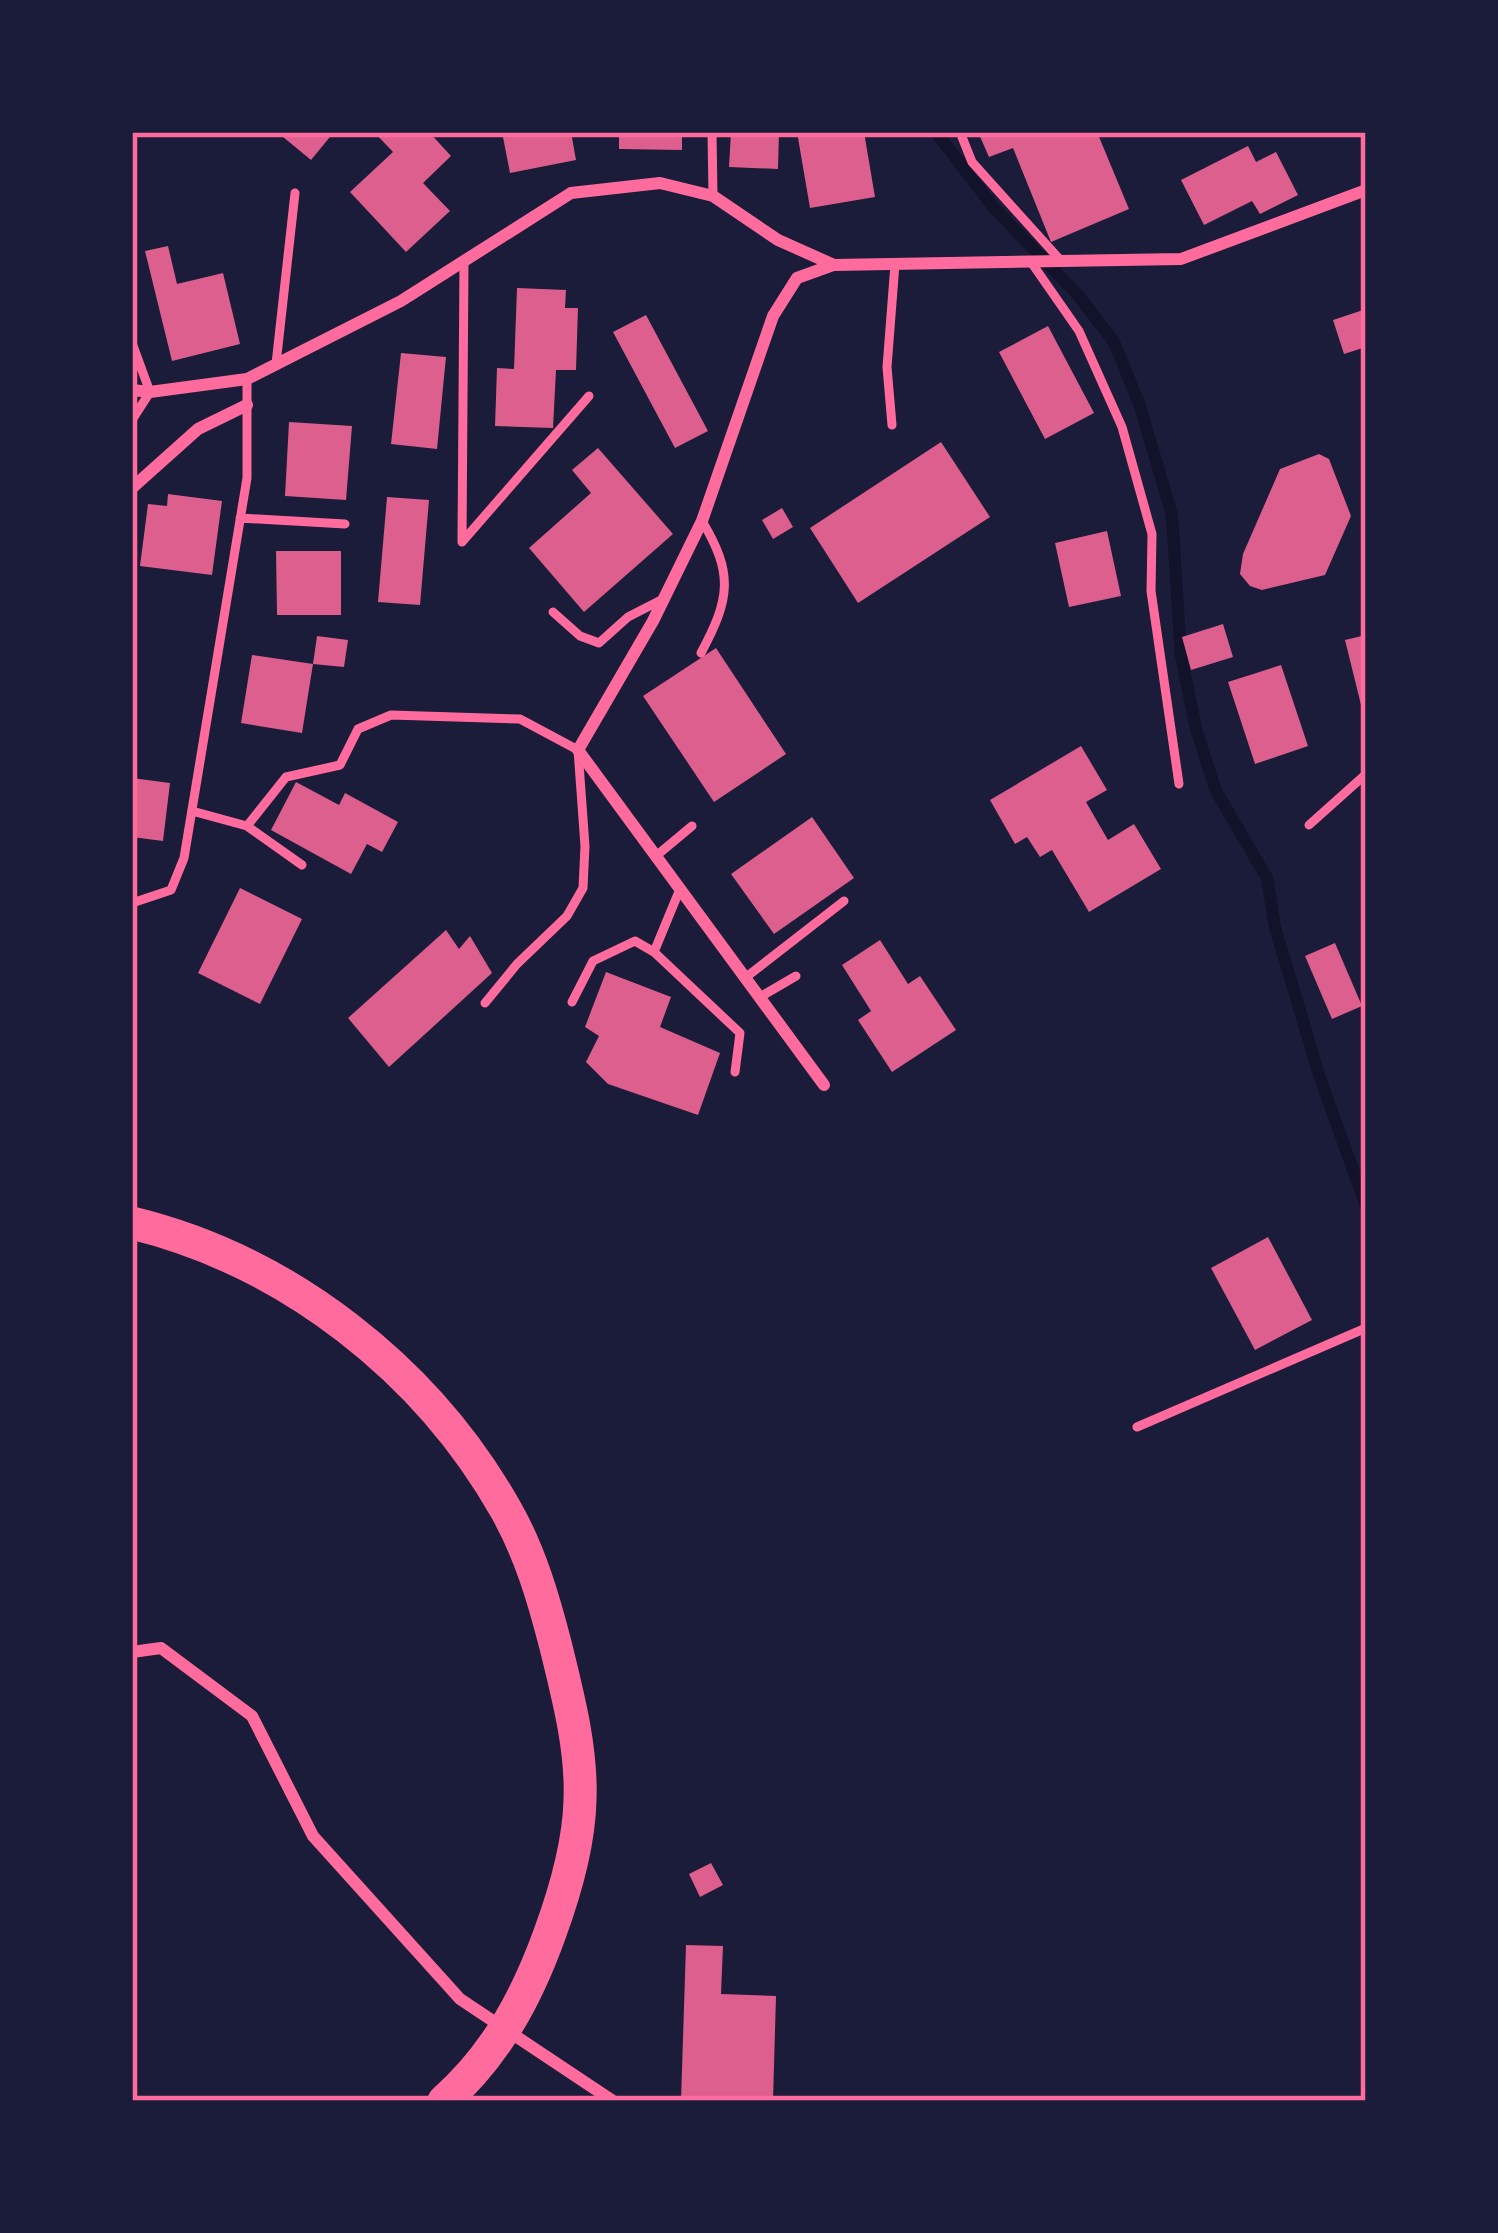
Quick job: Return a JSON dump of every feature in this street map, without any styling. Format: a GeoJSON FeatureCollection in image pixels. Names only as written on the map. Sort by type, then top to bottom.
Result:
{"type":"FeatureCollection","features":[{"type":"Feature","properties":{"kind":"highway"},"geometry":{"type":"LineString","coordinates":[[132,1223],[185,1236],[253,1268],[313,1304],[385,1358],[441,1415],[475,1460],[508,1513],[542,1594],[570,1702],[580,1801],[565,1893],[522,2006],[495,2045],[444,2101]]}},
{"type":"Feature","properties":{"kind":"street"},"geometry":{"type":"LineString","coordinates":[[132,390],[150,392],[247,379],[401,301],[571,193],[660,183],[713,196],[778,240],[834,265]]}},
{"type":"Feature","properties":{"kind":"street"},"geometry":{"type":"LineString","coordinates":[[824,1085],[578,750],[665,598],[702,521],[773,316],[797,278],[834,265],[1181,259],[1366,190]]}},
{"type":"Feature","properties":{"kind":"street"},"geometry":{"type":"LineString","coordinates":[[132,488],[198,429],[247,405]]}},
{"type":"Feature","properties":{"kind":"street"},"geometry":{"type":"LineString","coordinates":[[132,1652],[161,1648],[252,1716],[314,1836],[460,1999],[613,2101]]}},
{"type":"Feature","properties":{"kind":"lane"},"geometry":{"type":"LineString","coordinates":[[712,132],[713,196]]}},
{"type":"Feature","properties":{"kind":"lane"},"geometry":{"type":"LineString","coordinates":[[964,132],[972,162],[1060,262]]}},
{"type":"Feature","properties":{"kind":"lane"},"geometry":{"type":"LineString","coordinates":[[276,364],[295,194]]}},
{"type":"Feature","properties":{"kind":"lane"},"geometry":{"type":"LineString","coordinates":[[464,261],[462,542],[589,396]]}},
{"type":"Feature","properties":{"kind":"lane"},"geometry":{"type":"LineString","coordinates":[[1033,262],[1079,331],[1122,427],[1152,534],[1151,591],[1179,784]]}},
{"type":"Feature","properties":{"kind":"lane"},"geometry":{"type":"LineString","coordinates":[[892,425],[887,368],[895,264]]}},
{"type":"Feature","properties":{"kind":"lane"},"geometry":{"type":"LineString","coordinates":[[132,343],[150,392],[132,420]]}},
{"type":"Feature","properties":{"kind":"lane"},"geometry":{"type":"LineString","coordinates":[[132,903],[171,890],[184,858],[247,478],[247,379]]}},
{"type":"Feature","properties":{"kind":"lane"},"geometry":{"type":"LineString","coordinates":[[240,518],[345,524]]}},
{"type":"Feature","properties":{"kind":"lane"},"geometry":{"type":"LineString","coordinates":[[701,653],[716,626],[726,581],[721,554],[702,521]]}},
{"type":"Feature","properties":{"kind":"lane"},"geometry":{"type":"LineString","coordinates":[[553,612],[580,636],[599,643],[628,617],[665,598]]}},
{"type":"Feature","properties":{"kind":"lane"},"geometry":{"type":"LineString","coordinates":[[247,826],[286,777],[340,766],[358,729],[391,715],[520,719],[578,750],[583,889],[567,916],[485,1003]]}},
{"type":"Feature","properties":{"kind":"lane"},"geometry":{"type":"LineString","coordinates":[[1309,825],[1366,775]]}},
{"type":"Feature","properties":{"kind":"lane"},"geometry":{"type":"LineString","coordinates":[[192,811],[247,826],[302,865]]}},
{"type":"Feature","properties":{"kind":"lane"},"geometry":{"type":"LineString","coordinates":[[656,856],[692,826]]}},
{"type":"Feature","properties":{"kind":"lane"},"geometry":{"type":"LineString","coordinates":[[654,952],[680,889]]}},
{"type":"Feature","properties":{"kind":"lane"},"geometry":{"type":"LineString","coordinates":[[746,978],[844,901]]}},
{"type":"Feature","properties":{"kind":"lane"},"geometry":{"type":"LineString","coordinates":[[572,1002],[592,961],[635,941],[654,952],[740,1033],[735,1072]]}},
{"type":"Feature","properties":{"kind":"lane"},"geometry":{"type":"LineString","coordinates":[[760,997],[796,976]]}},
{"type":"Feature","properties":{"kind":"lane"},"geometry":{"type":"LineString","coordinates":[[1137,1427],[1366,1328]]}},
{"type":"Feature","properties":{"kind":"building"},"geometry":{"type":"Polygon","coordinates":[[[277,132],[334,132],[311,160],[277,132]]]}},
{"type":"Feature","properties":{"kind":"building"},"geometry":{"type":"Polygon","coordinates":[[[374,132],[429,132],[451,156],[423,183],[450,211],[406,252],[350,192],[393,152],[374,132]]]}},
{"type":"Feature","properties":{"kind":"building"},"geometry":{"type":"Polygon","coordinates":[[[502,132],[571,132],[576,160],[510,173],[502,132]]]}},
{"type":"Feature","properties":{"kind":"building"},"geometry":{"type":"Polygon","coordinates":[[[619,132],[682,132],[682,150],[619,149],[619,132]]]}},
{"type":"Feature","properties":{"kind":"building"},"geometry":{"type":"Polygon","coordinates":[[[731,132],[779,132],[778,169],[729,167],[731,132]]]}},
{"type":"Feature","properties":{"kind":"building"},"geometry":{"type":"Polygon","coordinates":[[[797,132],[864,132],[875,197],[810,208],[797,132]]]}},
{"type":"Feature","properties":{"kind":"building"},"geometry":{"type":"Polygon","coordinates":[[[978,132],[1097,132],[1129,209],[1051,242],[1013,148],[989,157],[978,132]]]}},
{"type":"Feature","properties":{"kind":"building"},"geometry":{"type":"Polygon","coordinates":[[[1248,146],[1256,162],[1276,152],[1298,195],[1260,214],[1252,201],[1204,225],[1181,180],[1248,146]]]}},
{"type":"Feature","properties":{"kind":"building"},"geometry":{"type":"Polygon","coordinates":[[[168,246],[177,284],[223,273],[240,344],[172,361],[145,251],[168,246]]]}},
{"type":"Feature","properties":{"kind":"building"},"geometry":{"type":"Polygon","coordinates":[[[517,288],[566,290],[565,308],[578,308],[576,370],[556,370],[553,428],[495,426],[497,368],[514,369],[517,288]]]}},
{"type":"Feature","properties":{"kind":"building"},"geometry":{"type":"Polygon","coordinates":[[[1366,309],[1366,347],[1344,354],[1333,320],[1366,309]]]}},
{"type":"Feature","properties":{"kind":"building"},"geometry":{"type":"Polygon","coordinates":[[[646,315],[708,431],[675,448],[613,332],[646,315]]]}},
{"type":"Feature","properties":{"kind":"building"},"geometry":{"type":"Polygon","coordinates":[[[1048,326],[1094,413],[1045,439],[999,352],[1048,326]]]}},
{"type":"Feature","properties":{"kind":"building"},"geometry":{"type":"Polygon","coordinates":[[[401,353],[446,357],[437,449],[391,444],[401,353]]]}},
{"type":"Feature","properties":{"kind":"building"},"geometry":{"type":"Polygon","coordinates":[[[289,422],[352,426],[346,500],[285,496],[289,422]]]}},
{"type":"Feature","properties":{"kind":"building"},"geometry":{"type":"Polygon","coordinates":[[[941,442],[990,517],[858,603],[810,528],[941,442]]]}},
{"type":"Feature","properties":{"kind":"building"},"geometry":{"type":"Polygon","coordinates":[[[598,448],[673,534],[584,612],[529,548],[591,493],[572,470],[598,448]]]}},
{"type":"Feature","properties":{"kind":"building"},"geometry":{"type":"Polygon","coordinates":[[[1319,454],[1329,459],[1351,516],[1325,575],[1262,590],[1250,586],[1240,574],[1243,554],[1280,469],[1319,454]]]}},
{"type":"Feature","properties":{"kind":"building"},"geometry":{"type":"Polygon","coordinates":[[[168,494],[222,501],[212,575],[140,566],[148,504],[167,506],[168,494]]]}},
{"type":"Feature","properties":{"kind":"building"},"geometry":{"type":"Polygon","coordinates":[[[387,497],[429,500],[420,605],[378,602],[387,497]]]}},
{"type":"Feature","properties":{"kind":"building"},"geometry":{"type":"Polygon","coordinates":[[[782,508],[793,527],[773,539],[762,520],[782,508]]]}},
{"type":"Feature","properties":{"kind":"building"},"geometry":{"type":"Polygon","coordinates":[[[1107,531],[1121,596],[1069,607],[1055,543],[1107,531]]]}},
{"type":"Feature","properties":{"kind":"building"},"geometry":{"type":"Polygon","coordinates":[[[276,551],[341,551],[341,615],[277,615],[276,551]]]}},
{"type":"Feature","properties":{"kind":"building"},"geometry":{"type":"Polygon","coordinates":[[[1223,624],[1233,657],[1191,670],[1182,637],[1223,624]]]}},
{"type":"Feature","properties":{"kind":"building"},"geometry":{"type":"Polygon","coordinates":[[[1366,635],[1366,717],[1364,717],[1345,640],[1366,635]]]}},
{"type":"Feature","properties":{"kind":"building"},"geometry":{"type":"Polygon","coordinates":[[[317,636],[348,640],[344,667],[313,664],[317,636]]]}},
{"type":"Feature","properties":{"kind":"building"},"geometry":{"type":"Polygon","coordinates":[[[716,648],[786,754],[714,802],[643,696],[716,648]]]}},
{"type":"Feature","properties":{"kind":"building"},"geometry":{"type":"Polygon","coordinates":[[[252,655],[313,664],[302,733],[241,723],[252,655]]]}},
{"type":"Feature","properties":{"kind":"building"},"geometry":{"type":"Polygon","coordinates":[[[1281,665],[1308,746],[1255,764],[1228,682],[1281,665]]]}},
{"type":"Feature","properties":{"kind":"building"},"geometry":{"type":"Polygon","coordinates":[[[1081,746],[1107,790],[1086,802],[1108,840],[1134,824],[1161,869],[1089,912],[1052,850],[1040,857],[1027,837],[1015,844],[990,800],[1081,746]]]}},
{"type":"Feature","properties":{"kind":"building"},"geometry":{"type":"Polygon","coordinates":[[[132,778],[170,783],[163,841],[132,837],[132,778]]]}},
{"type":"Feature","properties":{"kind":"building"},"geometry":{"type":"Polygon","coordinates":[[[296,782],[339,805],[345,793],[398,822],[382,852],[367,844],[351,874],[271,830],[296,782]]]}},
{"type":"Feature","properties":{"kind":"building"},"geometry":{"type":"Polygon","coordinates":[[[812,817],[854,878],[774,934],[731,874],[812,817]]]}},
{"type":"Feature","properties":{"kind":"building"},"geometry":{"type":"Polygon","coordinates":[[[240,888],[302,919],[260,1004],[198,973],[240,888]]]}},
{"type":"Feature","properties":{"kind":"building"},"geometry":{"type":"Polygon","coordinates":[[[446,930],[459,949],[470,936],[492,973],[389,1067],[348,1018],[446,930]]]}},
{"type":"Feature","properties":{"kind":"building"},"geometry":{"type":"Polygon","coordinates":[[[880,940],[908,984],[920,976],[956,1030],[892,1072],[858,1020],[871,1011],[842,965],[880,940]]]}},
{"type":"Feature","properties":{"kind":"building"},"geometry":{"type":"Polygon","coordinates":[[[1335,943],[1362,1006],[1332,1019],[1305,956],[1335,943]]]}},
{"type":"Feature","properties":{"kind":"building"},"geometry":{"type":"Polygon","coordinates":[[[606,972],[671,997],[660,1027],[720,1053],[698,1115],[608,1084],[586,1062],[599,1036],[585,1027],[606,972]]]}},
{"type":"Feature","properties":{"kind":"building"},"geometry":{"type":"Polygon","coordinates":[[[1268,1237],[1312,1320],[1255,1350],[1211,1268],[1268,1237]]]}},
{"type":"Feature","properties":{"kind":"building"},"geometry":{"type":"Polygon","coordinates":[[[711,1863],[723,1885],[700,1897],[689,1874],[711,1863]]]}},
{"type":"Feature","properties":{"kind":"building"},"geometry":{"type":"Polygon","coordinates":[[[686,1945],[723,1946],[721,1994],[776,1996],[773,2101],[681,2101],[686,1945]]]}},
{"type":"Feature","properties":{"kind":"waterway"},"geometry":{"type":"LineString","coordinates":[[936,132],[994,208],[1078,295],[1114,342],[1140,406],[1172,515],[1181,656],[1196,729],[1216,791],[1267,878],[1275,927],[1319,1075],[1366,1206]]}}]}
